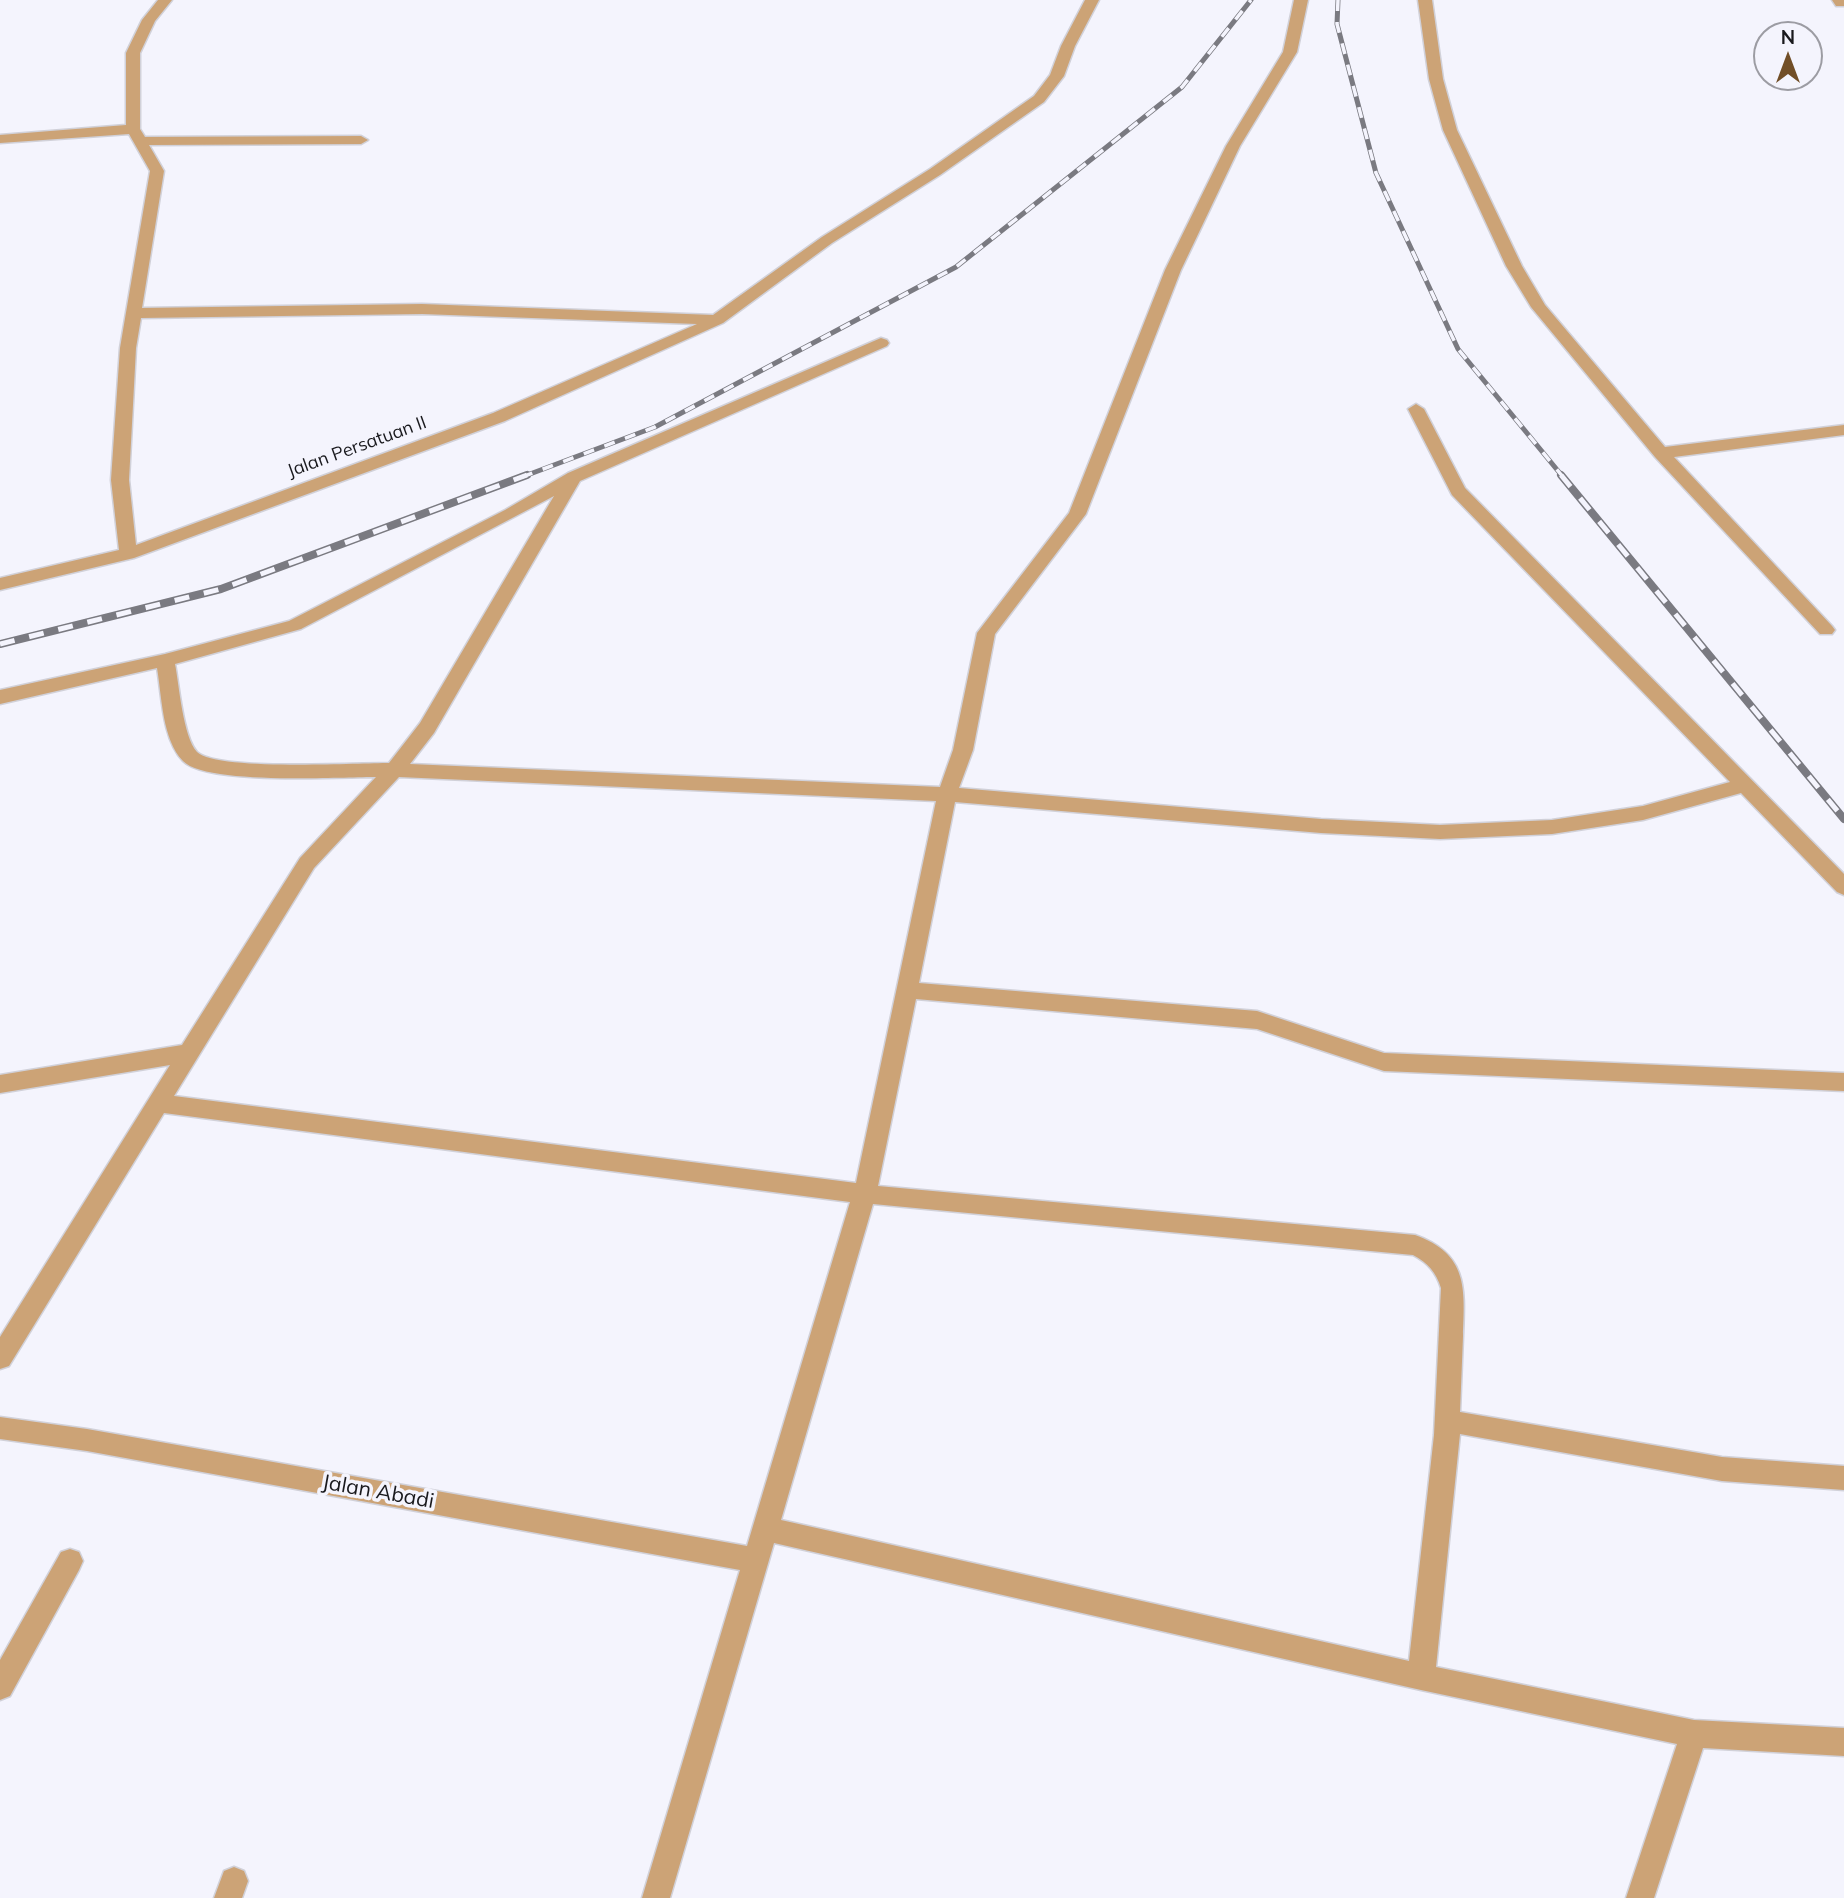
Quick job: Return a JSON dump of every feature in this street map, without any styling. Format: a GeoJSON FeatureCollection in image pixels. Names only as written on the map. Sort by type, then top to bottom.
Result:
{"type":"FeatureCollection","features":[{"type":"Feature","properties":{"kind":"street"},"geometry":{"type":"LineString","coordinates":[[128,554],[120,480],[128,348],[158,171],[135,135],[133,53],[149,20],[165,0]]}},
{"type":"Feature","properties":{"kind":"street","name":"Jalan Persatuan II"},"geometry":{"type":"LineString","coordinates":[[0,584],[128,554],[510,413],[717,320],[827,240],[935,172],[1040,99],[1057,76],[1068,46],[1092,0]]}},
{"type":"Feature","properties":{"kind":"street"},"geometry":{"type":"LineString","coordinates":[[656,1898],[864,1194],[947,794],[963,750],[986,633],[1077,514],[1173,270],[1233,146],[1290,52],[1301,0]]}},
{"type":"Feature","properties":{"kind":"street"},"geometry":{"type":"LineString","coordinates":[[1425,0],[1436,79],[1450,130],[1514,266],[1539,307],[1661,453],[1826,630]]}},
{"type":"Feature","properties":{"kind":"street"},"geometry":{"type":"LineString","coordinates":[[0,139],[135,135],[361,140]]}},
{"type":"Feature","properties":{"kind":"street"},"geometry":{"type":"LineString","coordinates":[[133,313],[422,309],[717,320]]}},
{"type":"Feature","properties":{"kind":"street"},"geometry":{"type":"LineString","coordinates":[[0,697],[165,660],[296,625],[510,514],[574,477],[881,343]]}},
{"type":"Feature","properties":{"kind":"street"},"geometry":{"type":"LineString","coordinates":[[1416,409],[1458,491],[1844,887]]}},
{"type":"Feature","properties":{"kind":"street"},"geometry":{"type":"LineString","coordinates":[[1661,453],[1844,430]]}},
{"type":"Feature","properties":{"kind":"street"},"geometry":{"type":"LineString","coordinates":[[0,1358],[307,863],[394,770],[427,728],[574,477]]}},
{"type":"Feature","properties":{"kind":"street"},"geometry":{"type":"LineString","coordinates":[[165,660],[180,741],[191,758],[209,765],[255,771],[394,770],[947,794],[1321,826],[1440,832],[1552,827],[1643,813],[1744,785]]}},
{"type":"Feature","properties":{"kind":"street"},"geometry":{"type":"LineString","coordinates":[[906,990],[1258,1020],[1294,1028],[1353,1054],[1384,1062],[1844,1082]]}},
{"type":"Feature","properties":{"kind":"street"},"geometry":{"type":"LineString","coordinates":[[0,1084],[189,1054]]}},
{"type":"Feature","properties":{"kind":"street"},"geometry":{"type":"LineString","coordinates":[[157,1103],[864,1194],[1415,1245],[1435,1254],[1449,1271],[1453,1288],[1448,1421],[1421,1677]]}},
{"type":"Feature","properties":{"kind":"street"},"geometry":{"type":"LineString","coordinates":[[1448,1421],[1722,1469],[1844,1478]]}},
{"type":"Feature","properties":{"kind":"street","name":"Jalan Abadi"},"geometry":{"type":"LineString","coordinates":[[0,1428],[99,1442],[755,1560]]}},
{"type":"Feature","properties":{"kind":"street"},"geometry":{"type":"LineString","coordinates":[[765,1529],[1421,1677],[1694,1734],[1844,1742]]}},
{"type":"Feature","properties":{"kind":"street"},"geometry":{"type":"LineString","coordinates":[[0,1688],[70,1561]]}},
{"type":"Feature","properties":{"kind":"street"},"geometry":{"type":"LineString","coordinates":[[1640,1898],[1694,1734]]}},
{"type":"Feature","properties":{"kind":"railway"},"geometry":{"type":"LineString","coordinates":[[522,477],[655,427],[956,267],[1182,87],[1251,0]]}},
{"type":"Feature","properties":{"kind":"railway"},"geometry":{"type":"LineString","coordinates":[[1338,0],[1337,24],[1376,173],[1458,349],[1563,477]]}},
{"type":"Feature","properties":{"kind":"railway"},"geometry":{"type":"LineString","coordinates":[[0,644],[221,589],[527,475]]}},
{"type":"Feature","properties":{"kind":"railway"},"geometry":{"type":"LineString","coordinates":[[1561,475],[1844,819]]}}]}
